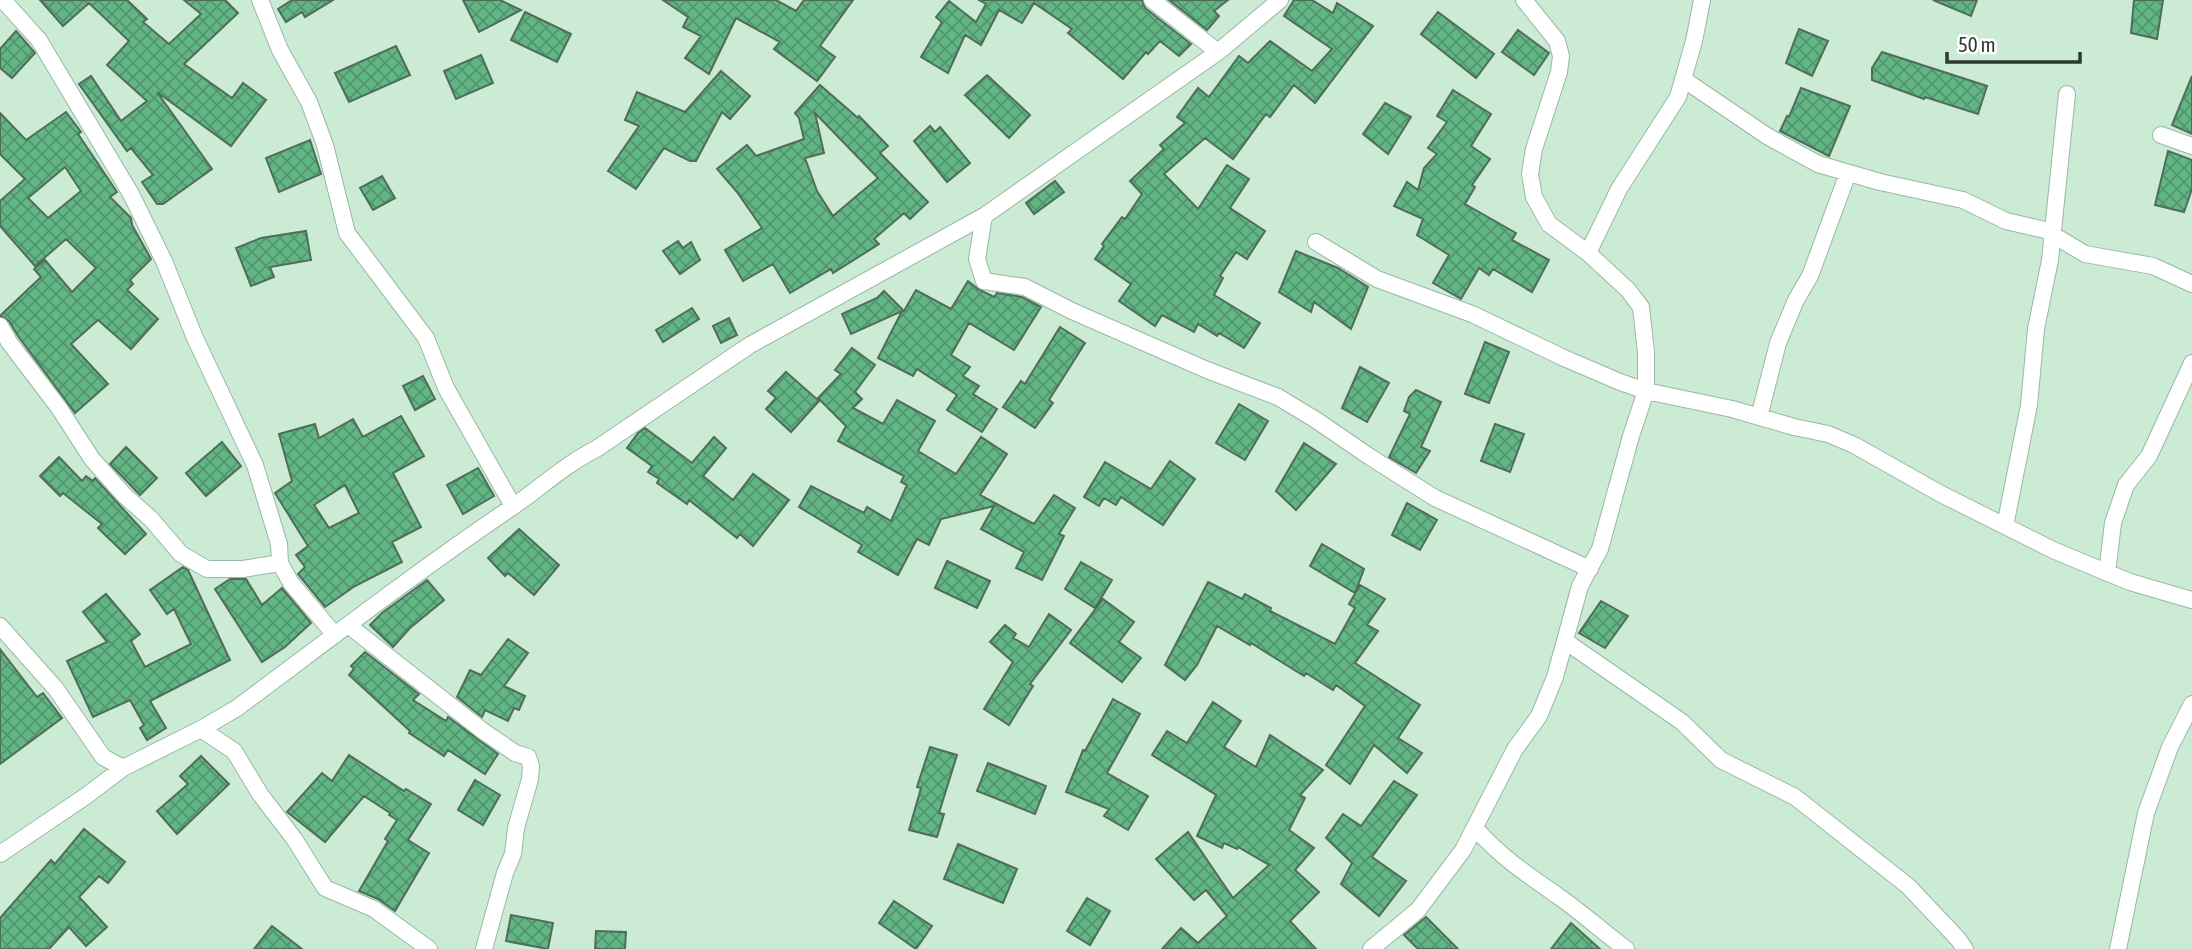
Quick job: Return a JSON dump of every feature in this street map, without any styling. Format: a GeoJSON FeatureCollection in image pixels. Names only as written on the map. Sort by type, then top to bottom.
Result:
{"type":"FeatureCollection","features":[{"type":"Feature","properties":{"kind":"street"},"geometry":{"type":"LineString","coordinates":[[3,0],[40,40],[119,173],[164,261],[195,338],[255,465],[279,544],[280,563],[291,583],[341,630],[515,753],[528,757],[531,766],[530,779],[516,828],[513,855],[505,873],[484,949]]}},
{"type":"Feature","properties":{"kind":"street"},"geometry":{"type":"LineString","coordinates":[[260,0],[280,50],[309,102],[324,145],[347,233],[426,338],[446,388],[513,506]]}},
{"type":"Feature","properties":{"kind":"street"},"geometry":{"type":"LineString","coordinates":[[1152,0],[1218,52]]}},
{"type":"Feature","properties":{"kind":"street"},"geometry":{"type":"LineString","coordinates":[[0,854],[124,768],[237,708],[440,556],[578,458],[596,449],[750,345],[984,216],[1218,52],[1280,0]]}},
{"type":"Feature","properties":{"kind":"street"},"geometry":{"type":"LineString","coordinates":[[1371,949],[1418,910],[1463,850],[1515,749],[1539,716],[1555,677],[1580,586],[1600,549],[1646,391],[1646,352],[1641,307],[1628,290],[1588,253],[1549,224],[1534,197],[1530,174],[1534,149],[1559,72],[1561,55],[1557,41],[1524,0]]}},
{"type":"Feature","properties":{"kind":"street"},"geometry":{"type":"LineString","coordinates":[[1588,253],[1619,189],[1673,106],[1694,41],[1702,0]]}},
{"type":"Feature","properties":{"kind":"street"},"geometry":{"type":"LineString","coordinates":[[1683,79],[1767,136],[1818,164],[1880,183],[1963,200],[2006,221],[2045,230],[2085,254],[2153,266],[2192,284]]}},
{"type":"Feature","properties":{"kind":"street"},"geometry":{"type":"LineString","coordinates":[[2005,526],[2029,405],[2036,329],[2053,235],[2067,94]]}},
{"type":"Feature","properties":{"kind":"street"},"geometry":{"type":"LineString","coordinates":[[2161,135],[2192,146]]}},
{"type":"Feature","properties":{"kind":"street"},"geometry":{"type":"LineString","coordinates":[[1759,417],[1778,343],[1796,300],[1810,276],[1848,173]]}},
{"type":"Feature","properties":{"kind":"street"},"geometry":{"type":"LineString","coordinates":[[984,216],[976,259],[984,281],[1025,287],[1207,370],[1278,397],[1317,419],[1435,498],[1590,569]]}},
{"type":"Feature","properties":{"kind":"street"},"geometry":{"type":"LineString","coordinates":[[1316,242],[1377,279],[1472,314],[1564,358],[1646,391],[1828,434],[2053,550],[2130,582],[2192,600]]}},
{"type":"Feature","properties":{"kind":"street"},"geometry":{"type":"LineString","coordinates":[[0,326],[92,459],[181,554],[207,569],[243,569],[280,563]]}},
{"type":"Feature","properties":{"kind":"street"},"geometry":{"type":"LineString","coordinates":[[2107,573],[2113,523],[2126,485],[2148,456],[2187,387],[2192,363]]}},
{"type":"Feature","properties":{"kind":"street"},"geometry":{"type":"LineString","coordinates":[[0,626],[56,690],[103,757],[124,768]]}},
{"type":"Feature","properties":{"kind":"street"},"geometry":{"type":"LineString","coordinates":[[1565,641],[1682,722],[1721,760],[1795,797],[1908,886],[1965,949]]}},
{"type":"Feature","properties":{"kind":"street"},"geometry":{"type":"LineString","coordinates":[[2118,949],[2146,813],[2170,747],[2192,706]]}},
{"type":"Feature","properties":{"kind":"street"},"geometry":{"type":"LineString","coordinates":[[201,729],[234,751],[260,794],[295,839],[324,888],[374,909],[429,949]]}},
{"type":"Feature","properties":{"kind":"street"},"geometry":{"type":"LineString","coordinates":[[1475,828],[1496,852],[1626,949]]}},
{"type":"Feature","properties":{"kind":"building"},"geometry":{"type":"Polygon","coordinates":[[[40,0],[127,0],[147,19],[143,22],[169,44],[201,14],[184,0],[225,0],[238,13],[184,64],[232,98],[243,83],[266,100],[231,146],[157,92],[212,169],[163,204],[157,204],[142,182],[153,175],[131,148],[127,151],[79,84],[91,76],[121,121],[147,101],[107,65],[129,41],[89,3],[63,26],[40,0]]]}},
{"type":"Feature","properties":{"kind":"building"},"geometry":{"type":"Polygon","coordinates":[[[292,0],[333,0],[305,17],[302,12],[286,22],[278,9],[292,0]]]}},
{"type":"Feature","properties":{"kind":"building"},"geometry":{"type":"Polygon","coordinates":[[[463,0],[500,0],[521,10],[479,32],[463,0]]]}},
{"type":"Feature","properties":{"kind":"building"},"geometry":{"type":"Polygon","coordinates":[[[663,0],[776,0],[796,11],[804,0],[853,0],[820,46],[835,57],[817,81],[774,49],[780,42],[736,18],[709,74],[685,58],[701,36],[683,27],[688,17],[663,0]]]}},
{"type":"Feature","properties":{"kind":"building"},"geometry":{"type":"Polygon","coordinates":[[[979,0],[1142,0],[1145,8],[1191,44],[1179,56],[1160,41],[1148,54],[1146,52],[1123,79],[1068,33],[1072,29],[1034,3],[1022,23],[999,10],[981,45],[965,35],[948,73],[921,57],[942,22],[936,17],[949,1],[976,22],[986,4],[979,0]]]}},
{"type":"Feature","properties":{"kind":"building"},"geometry":{"type":"Polygon","coordinates":[[[1169,0],[1228,0],[1214,11],[1219,16],[1207,30],[1169,0]]]}},
{"type":"Feature","properties":{"kind":"building"},"geometry":{"type":"Polygon","coordinates":[[[1294,0],[1312,0],[1333,13],[1337,3],[1373,26],[1315,103],[1294,85],[1270,117],[1266,114],[1233,159],[1205,138],[1164,174],[1198,209],[1227,165],[1249,179],[1230,208],[1265,231],[1247,259],[1236,252],[1220,276],[1223,278],[1214,295],[1260,323],[1244,348],[1198,324],[1194,332],[1162,315],[1155,326],[1119,301],[1131,284],[1095,259],[1104,246],[1102,244],[1122,217],[1125,219],[1142,194],[1130,181],[1164,149],[1160,145],[1185,123],[1177,117],[1198,88],[1209,97],[1239,56],[1248,63],[1270,41],[1312,71],[1332,49],[1284,16],[1294,0]]]}},
{"type":"Feature","properties":{"kind":"building"},"geometry":{"type":"Polygon","coordinates":[[[1933,0],[1977,0],[1971,16],[1933,0]]]}},
{"type":"Feature","properties":{"kind":"building"},"geometry":{"type":"Polygon","coordinates":[[[2134,0],[2163,0],[2157,39],[2131,33],[2134,0]]]}},
{"type":"Feature","properties":{"kind":"building"},"geometry":{"type":"Polygon","coordinates":[[[525,12],[571,34],[557,62],[511,40],[525,12]]]}},
{"type":"Feature","properties":{"kind":"building"},"geometry":{"type":"Polygon","coordinates":[[[1438,12],[1494,54],[1476,78],[1421,34],[1438,12]]]}},
{"type":"Feature","properties":{"kind":"building"},"geometry":{"type":"Polygon","coordinates":[[[1799,29],[1828,41],[1812,76],[1786,63],[1799,29]]]}},
{"type":"Feature","properties":{"kind":"building"},"geometry":{"type":"Polygon","coordinates":[[[1518,30],[1549,53],[1534,75],[1502,52],[1518,30]]]}},
{"type":"Feature","properties":{"kind":"building"},"geometry":{"type":"Polygon","coordinates":[[[16,31],[35,53],[12,78],[0,68],[0,49],[16,31]]]}},
{"type":"Feature","properties":{"kind":"building"},"geometry":{"type":"Polygon","coordinates":[[[396,46],[410,75],[349,102],[335,73],[396,46]]]}},
{"type":"Feature","properties":{"kind":"building"},"geometry":{"type":"Polygon","coordinates":[[[1882,52],[1987,86],[1978,114],[1925,97],[1924,99],[1872,80],[1872,68],[1882,52]]]}},
{"type":"Feature","properties":{"kind":"building"},"geometry":{"type":"Polygon","coordinates":[[[481,55],[493,83],[456,99],[444,71],[481,55]]]}},
{"type":"Feature","properties":{"kind":"building"},"geometry":{"type":"Polygon","coordinates":[[[721,71],[750,96],[730,119],[722,112],[696,161],[690,161],[664,148],[636,189],[608,171],[639,126],[625,120],[637,92],[685,112],[721,71]]]}},
{"type":"Feature","properties":{"kind":"building"},"geometry":{"type":"Polygon","coordinates":[[[987,75],[1030,115],[1009,138],[965,95],[987,75]]]}},
{"type":"Feature","properties":{"kind":"building"},"geometry":{"type":"Polygon","coordinates":[[[2192,76],[2192,134],[2172,125],[2192,76]]]}},
{"type":"Feature","properties":{"kind":"building"},"geometry":{"type":"Polygon","coordinates":[[[820,85],[858,118],[859,116],[888,146],[880,153],[928,202],[910,219],[904,213],[874,239],[879,244],[833,273],[831,269],[790,293],[773,264],[743,281],[725,250],[762,228],[717,169],[747,145],[756,156],[804,139],[799,118],[795,113],[820,85]],[[815,113],[824,153],[805,158],[817,191],[833,216],[878,178],[815,113]]]}},
{"type":"Feature","properties":{"kind":"building"},"geometry":{"type":"Polygon","coordinates":[[[1801,88],[1850,106],[1829,156],[1780,131],[1801,88]]]}},
{"type":"Feature","properties":{"kind":"building"},"geometry":{"type":"Polygon","coordinates":[[[1453,90],[1491,114],[1471,146],[1490,159],[1472,185],[1475,187],[1465,204],[1516,233],[1512,240],[1549,260],[1532,292],[1493,269],[1489,275],[1479,268],[1461,299],[1433,283],[1449,255],[1417,235],[1423,219],[1394,206],[1407,182],[1418,190],[1424,168],[1437,154],[1428,148],[1447,122],[1437,116],[1453,90]]]}},
{"type":"Feature","properties":{"kind":"building"},"geometry":{"type":"Polygon","coordinates":[[[1385,103],[1411,117],[1388,154],[1363,134],[1385,103]]]}},
{"type":"Feature","properties":{"kind":"building"},"geometry":{"type":"Polygon","coordinates":[[[66,112],[117,192],[110,197],[131,218],[132,225],[151,259],[130,280],[133,284],[127,290],[158,319],[131,349],[98,320],[71,344],[108,384],[75,413],[9,321],[0,316],[41,277],[34,269],[45,260],[72,292],[96,268],[66,239],[35,266],[0,226],[0,201],[25,179],[0,154],[0,113],[26,140],[66,112]],[[65,167],[28,198],[48,218],[81,191],[65,167]]]}},
{"type":"Feature","properties":{"kind":"building"},"geometry":{"type":"Polygon","coordinates":[[[930,126],[935,132],[940,127],[970,163],[947,182],[914,141],[930,126]]]}},
{"type":"Feature","properties":{"kind":"building"},"geometry":{"type":"Polygon","coordinates":[[[310,140],[321,174],[279,192],[266,158],[310,140]]]}},
{"type":"Feature","properties":{"kind":"building"},"geometry":{"type":"Polygon","coordinates":[[[2168,151],[2192,160],[2192,189],[2184,212],[2155,205],[2168,151]]]}},
{"type":"Feature","properties":{"kind":"building"},"geometry":{"type":"Polygon","coordinates":[[[382,176],[395,198],[373,210],[360,188],[382,176]]]}},
{"type":"Feature","properties":{"kind":"building"},"geometry":{"type":"Polygon","coordinates":[[[1055,181],[1064,192],[1034,214],[1026,203],[1055,181]]]}},
{"type":"Feature","properties":{"kind":"building"},"geometry":{"type":"Polygon","coordinates":[[[306,231],[311,260],[270,267],[274,277],[251,286],[236,248],[261,238],[306,231]]]}},
{"type":"Feature","properties":{"kind":"building"},"geometry":{"type":"Polygon","coordinates":[[[678,241],[683,248],[691,242],[700,260],[680,274],[663,251],[678,241]]]}},
{"type":"Feature","properties":{"kind":"building"},"geometry":{"type":"Polygon","coordinates":[[[1296,251],[1338,268],[1368,287],[1351,329],[1314,302],[1311,312],[1279,292],[1296,251]]]}},
{"type":"Feature","properties":{"kind":"building"},"geometry":{"type":"Polygon","coordinates":[[[968,281],[994,297],[997,293],[1022,297],[1041,307],[1014,350],[969,323],[951,355],[970,367],[963,376],[979,386],[973,394],[997,409],[982,432],[947,410],[957,395],[917,369],[913,376],[878,358],[902,311],[851,334],[842,314],[877,298],[884,291],[904,311],[916,290],[951,309],[968,281]]]}},
{"type":"Feature","properties":{"kind":"building"},"geometry":{"type":"Polygon","coordinates":[[[692,308],[699,319],[663,342],[656,330],[692,308]]]}},
{"type":"Feature","properties":{"kind":"building"},"geometry":{"type":"Polygon","coordinates":[[[729,318],[737,335],[721,343],[713,326],[729,318]]]}},
{"type":"Feature","properties":{"kind":"building"},"geometry":{"type":"Polygon","coordinates":[[[1060,327],[1085,343],[1049,400],[1053,403],[1035,428],[1003,407],[1021,381],[1025,384],[1060,327]]]}},
{"type":"Feature","properties":{"kind":"building"},"geometry":{"type":"Polygon","coordinates":[[[1485,342],[1509,352],[1489,403],[1465,394],[1485,342]]]}},
{"type":"Feature","properties":{"kind":"building"},"geometry":{"type":"Polygon","coordinates":[[[852,348],[875,365],[855,392],[862,399],[853,408],[883,424],[897,400],[935,421],[918,451],[956,474],[981,437],[1007,454],[980,495],[1034,524],[1054,495],[1075,508],[1059,534],[1064,536],[1042,580],[1016,568],[1024,552],[981,529],[994,506],[941,519],[929,545],[917,539],[898,575],[858,552],[862,545],[799,507],[811,486],[864,513],[867,507],[891,521],[907,485],[901,482],[904,476],[838,441],[846,426],[818,398],[841,374],[835,370],[852,348]]]}},
{"type":"Feature","properties":{"kind":"building"},"geometry":{"type":"Polygon","coordinates":[[[1360,367],[1389,383],[1367,422],[1342,408],[1360,367]]]}},
{"type":"Feature","properties":{"kind":"building"},"geometry":{"type":"Polygon","coordinates":[[[786,372],[819,401],[791,432],[766,409],[776,398],[768,391],[786,372]]]}},
{"type":"Feature","properties":{"kind":"building"},"geometry":{"type":"Polygon","coordinates":[[[423,376],[435,399],[415,410],[403,386],[423,376]]]}},
{"type":"Feature","properties":{"kind":"building"},"geometry":{"type":"Polygon","coordinates":[[[1416,390],[1441,402],[1421,447],[1430,451],[1416,473],[1389,457],[1410,414],[1404,411],[1409,397],[1416,390]]]}},
{"type":"Feature","properties":{"kind":"building"},"geometry":{"type":"Polygon","coordinates":[[[1239,404],[1268,421],[1245,460],[1216,443],[1239,404]]]}},
{"type":"Feature","properties":{"kind":"building"},"geometry":{"type":"Polygon","coordinates":[[[401,416],[424,456],[393,473],[421,527],[392,542],[402,562],[355,586],[325,607],[298,574],[305,567],[296,555],[308,546],[275,493],[292,481],[279,434],[315,424],[319,438],[353,419],[363,437],[401,416]],[[345,485],[314,505],[329,528],[359,513],[345,485]]]}},
{"type":"Feature","properties":{"kind":"building"},"geometry":{"type":"Polygon","coordinates":[[[1495,424],[1524,434],[1510,472],[1481,461],[1495,424]]]}},
{"type":"Feature","properties":{"kind":"building"},"geometry":{"type":"Polygon","coordinates":[[[645,428],[692,463],[714,437],[726,448],[703,476],[733,500],[753,474],[789,500],[753,546],[740,534],[737,538],[689,500],[687,504],[657,483],[659,479],[648,472],[652,466],[627,448],[645,428]]]}},
{"type":"Feature","properties":{"kind":"building"},"geometry":{"type":"Polygon","coordinates":[[[222,442],[241,466],[206,496],[186,473],[222,442]]]}},
{"type":"Feature","properties":{"kind":"building"},"geometry":{"type":"Polygon","coordinates":[[[1304,443],[1336,464],[1296,510],[1276,491],[1304,443]]]}},
{"type":"Feature","properties":{"kind":"building"},"geometry":{"type":"Polygon","coordinates":[[[126,447],[157,478],[140,495],[110,464],[126,447]]]}},
{"type":"Feature","properties":{"kind":"building"},"geometry":{"type":"Polygon","coordinates":[[[59,457],[82,481],[86,476],[93,481],[95,478],[146,534],[125,554],[98,528],[102,524],[63,493],[60,496],[40,476],[59,457]]]}},
{"type":"Feature","properties":{"kind":"building"},"geometry":{"type":"Polygon","coordinates":[[[1170,461],[1195,479],[1163,525],[1121,497],[1116,505],[1104,498],[1099,506],[1084,497],[1105,462],[1151,489],[1170,461]]]}},
{"type":"Feature","properties":{"kind":"building"},"geometry":{"type":"Polygon","coordinates":[[[478,468],[494,496],[463,514],[447,485],[478,468]]]}},
{"type":"Feature","properties":{"kind":"building"},"geometry":{"type":"Polygon","coordinates":[[[1407,503],[1437,520],[1420,550],[1392,535],[1407,503]]]}},
{"type":"Feature","properties":{"kind":"building"},"geometry":{"type":"Polygon","coordinates":[[[519,529],[559,565],[534,595],[508,573],[505,576],[488,558],[519,529]]]}},
{"type":"Feature","properties":{"kind":"building"},"geometry":{"type":"Polygon","coordinates":[[[1322,544],[1364,569],[1355,593],[1310,566],[1322,544]]]}},
{"type":"Feature","properties":{"kind":"building"},"geometry":{"type":"Polygon","coordinates":[[[947,561],[990,581],[977,608],[935,588],[947,561]]]}},
{"type":"Feature","properties":{"kind":"building"},"geometry":{"type":"Polygon","coordinates":[[[1081,562],[1112,580],[1095,608],[1065,589],[1081,562]]]}},
{"type":"Feature","properties":{"kind":"building"},"geometry":{"type":"Polygon","coordinates":[[[183,567],[188,570],[230,660],[150,701],[166,728],[147,740],[140,728],[144,725],[130,700],[93,717],[67,661],[107,642],[83,612],[106,594],[140,634],[131,641],[145,667],[191,644],[174,609],[167,614],[150,590],[183,567]]]}},
{"type":"Feature","properties":{"kind":"building"},"geometry":{"type":"Polygon","coordinates":[[[230,579],[246,579],[262,605],[282,588],[311,623],[285,647],[262,662],[215,589],[230,579]]]}},
{"type":"Feature","properties":{"kind":"building"},"geometry":{"type":"Polygon","coordinates":[[[427,580],[444,600],[410,628],[393,647],[370,625],[427,580]]]}},
{"type":"Feature","properties":{"kind":"building"},"geometry":{"type":"Polygon","coordinates":[[[1208,582],[1242,599],[1245,594],[1271,608],[1270,611],[1335,644],[1355,608],[1349,604],[1360,585],[1385,599],[1367,625],[1378,631],[1355,663],[1420,705],[1398,738],[1422,753],[1407,773],[1374,745],[1350,784],[1326,765],[1365,706],[1336,685],[1333,690],[1306,673],[1304,676],[1251,643],[1250,645],[1217,626],[1197,665],[1185,680],[1165,665],[1208,582]]]}},
{"type":"Feature","properties":{"kind":"building"},"geometry":{"type":"Polygon","coordinates":[[[1103,599],[1134,622],[1119,642],[1141,658],[1122,682],[1070,643],[1103,599]]]}},
{"type":"Feature","properties":{"kind":"building"},"geometry":{"type":"Polygon","coordinates":[[[1601,601],[1628,616],[1605,648],[1579,633],[1601,601]]]}},
{"type":"Feature","properties":{"kind":"building"},"geometry":{"type":"Polygon","coordinates":[[[1049,614],[1071,630],[1030,684],[1033,686],[1009,725],[984,709],[1013,662],[990,642],[1005,625],[1016,634],[1013,638],[1029,647],[1049,614]]]}},
{"type":"Feature","properties":{"kind":"building"},"geometry":{"type":"Polygon","coordinates":[[[508,639],[528,653],[504,686],[525,696],[519,710],[514,708],[508,721],[485,710],[482,717],[457,697],[470,670],[481,675],[508,639]]]}},
{"type":"Feature","properties":{"kind":"building"},"geometry":{"type":"Polygon","coordinates":[[[0,649],[37,697],[43,693],[62,718],[0,764],[0,649]]]}},
{"type":"Feature","properties":{"kind":"building"},"geometry":{"type":"Polygon","coordinates":[[[365,652],[419,694],[413,700],[446,721],[448,717],[498,754],[485,774],[448,750],[444,756],[409,733],[410,731],[349,675],[354,669],[351,666],[365,652]]]}},
{"type":"Feature","properties":{"kind":"building"},"geometry":{"type":"Polygon","coordinates":[[[1113,699],[1140,714],[1107,773],[1148,796],[1128,830],[1104,816],[1109,809],[1066,792],[1083,750],[1085,751],[1113,699]]]}},
{"type":"Feature","properties":{"kind":"building"},"geometry":{"type":"Polygon","coordinates":[[[1213,702],[1241,721],[1224,747],[1256,767],[1270,735],[1323,770],[1300,795],[1305,798],[1289,830],[1314,848],[1295,870],[1319,892],[1290,921],[1316,949],[1162,949],[1181,928],[1198,943],[1227,916],[1206,890],[1194,900],[1156,859],[1188,832],[1233,898],[1269,865],[1238,847],[1237,849],[1224,843],[1222,848],[1197,836],[1216,795],[1152,755],[1167,731],[1187,743],[1213,702]]]}},
{"type":"Feature","properties":{"kind":"building"},"geometry":{"type":"Polygon","coordinates":[[[930,747],[957,755],[939,813],[944,814],[937,837],[909,830],[921,788],[917,787],[930,747]]]}},
{"type":"Feature","properties":{"kind":"building"},"geometry":{"type":"Polygon","coordinates":[[[349,755],[404,791],[406,789],[431,804],[408,840],[429,853],[395,911],[378,899],[359,891],[397,820],[389,815],[390,813],[364,796],[325,842],[287,812],[322,773],[332,781],[349,755]]]}},
{"type":"Feature","properties":{"kind":"building"},"geometry":{"type":"Polygon","coordinates":[[[201,756],[229,784],[177,834],[157,811],[188,784],[180,776],[201,756]]]}},
{"type":"Feature","properties":{"kind":"building"},"geometry":{"type":"Polygon","coordinates":[[[988,763],[1046,786],[1035,814],[977,791],[988,763]]]}},
{"type":"Feature","properties":{"kind":"building"},"geometry":{"type":"Polygon","coordinates":[[[475,780],[500,795],[483,825],[458,810],[475,780]]]}},
{"type":"Feature","properties":{"kind":"building"},"geometry":{"type":"Polygon","coordinates":[[[1394,781],[1417,795],[1372,857],[1406,881],[1379,916],[1341,884],[1352,863],[1326,838],[1343,814],[1361,826],[1394,781]]]}},
{"type":"Feature","properties":{"kind":"building"},"geometry":{"type":"Polygon","coordinates":[[[84,829],[125,862],[108,883],[99,876],[79,897],[107,927],[86,946],[69,927],[49,949],[0,949],[0,918],[51,860],[55,864],[84,829]]]}},
{"type":"Feature","properties":{"kind":"building"},"geometry":{"type":"Polygon","coordinates":[[[958,844],[1017,869],[1003,903],[944,879],[958,844]]]}},
{"type":"Feature","properties":{"kind":"building"},"geometry":{"type":"Polygon","coordinates":[[[1087,898],[1110,911],[1090,945],[1067,931],[1087,898]]]}},
{"type":"Feature","properties":{"kind":"building"},"geometry":{"type":"Polygon","coordinates":[[[894,901],[932,926],[916,949],[879,923],[894,901]]]}},
{"type":"Feature","properties":{"kind":"building"},"geometry":{"type":"Polygon","coordinates":[[[511,915],[553,923],[548,949],[506,941],[511,915]]]}},
{"type":"Feature","properties":{"kind":"building"},"geometry":{"type":"Polygon","coordinates":[[[1426,917],[1458,949],[1418,949],[1404,935],[1426,917]]]}},
{"type":"Feature","properties":{"kind":"building"},"geometry":{"type":"Polygon","coordinates":[[[1571,923],[1600,949],[1551,949],[1571,923]]]}},
{"type":"Feature","properties":{"kind":"building"},"geometry":{"type":"Polygon","coordinates":[[[272,926],[302,949],[254,949],[272,926]]]}},
{"type":"Feature","properties":{"kind":"building"},"geometry":{"type":"Polygon","coordinates":[[[596,931],[626,932],[625,949],[595,949],[596,931]]]}}]}
